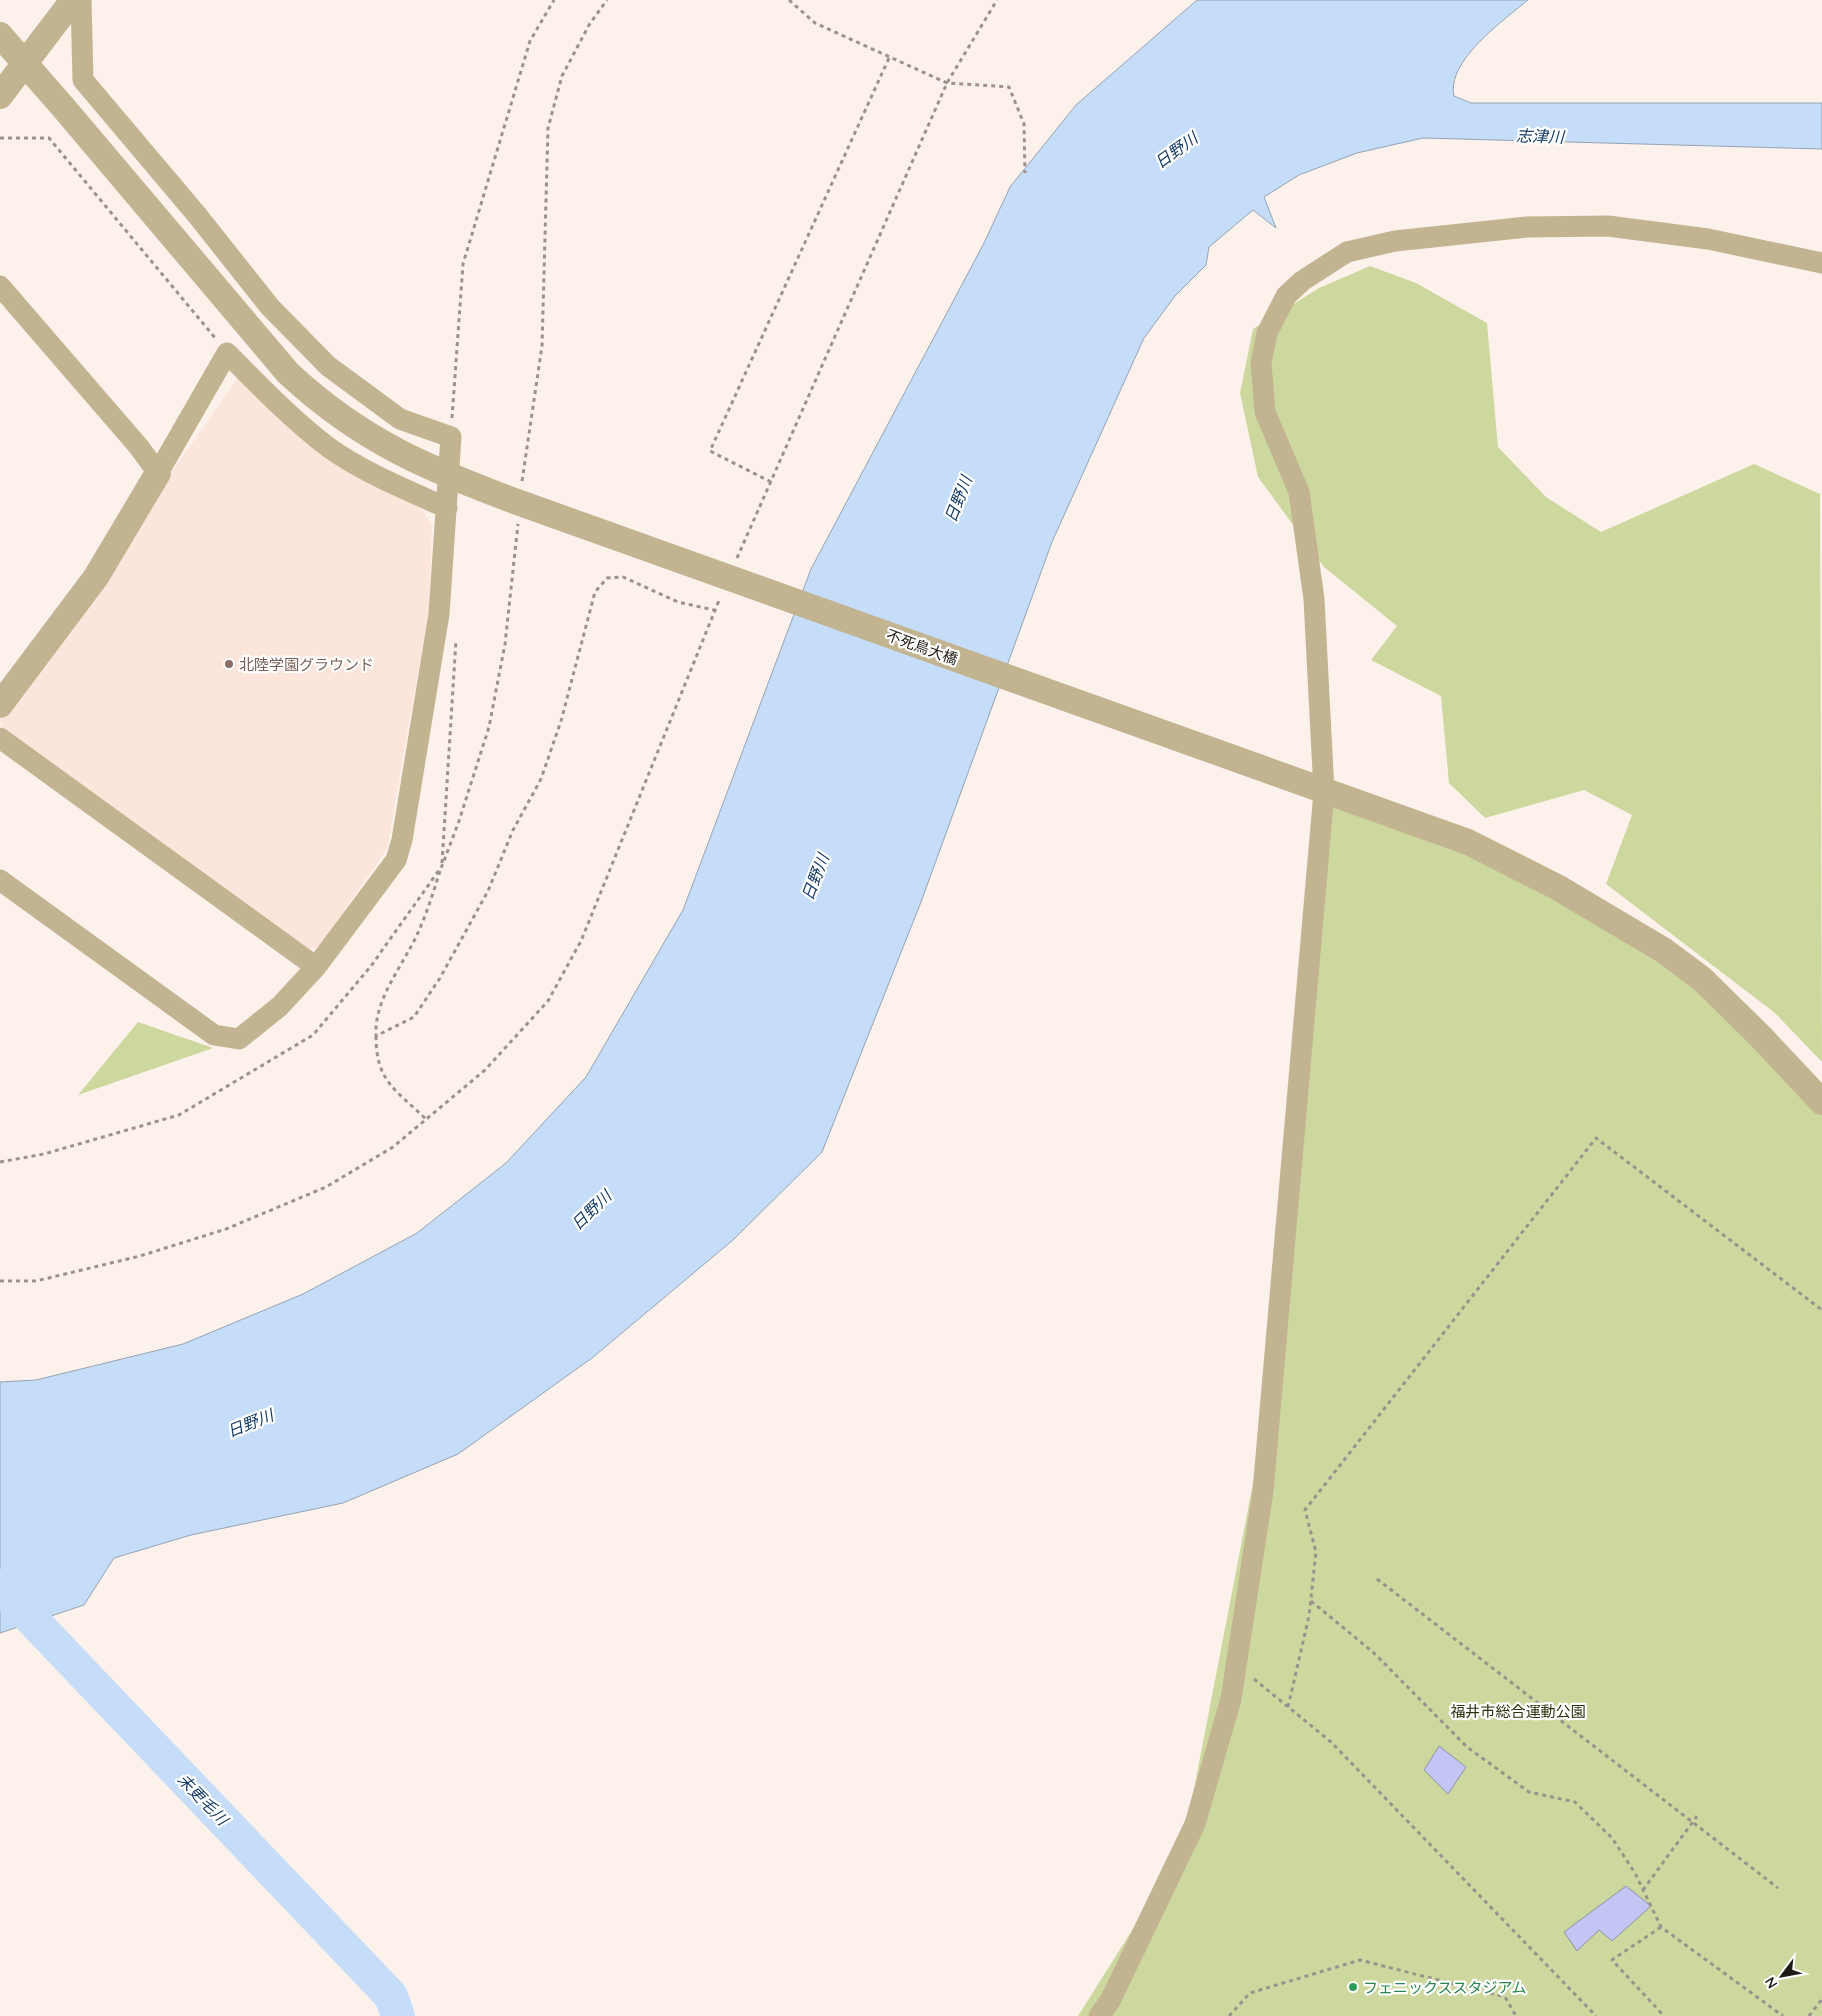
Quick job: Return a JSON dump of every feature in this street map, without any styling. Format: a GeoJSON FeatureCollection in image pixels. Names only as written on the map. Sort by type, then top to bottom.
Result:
{"type":"FeatureCollection","features":[{"type":"Feature","properties":{"kind":"street"},"geometry":{"type":"LineString","coordinates":[[0,96],[73,0]]}},
{"type":"Feature","properties":{"kind":"street"},"geometry":{"type":"LineString","coordinates":[[0,880],[214,1035],[239,1039],[280,1006],[316,967],[396,860],[402,840],[439,614],[451,436],[400,419],[328,366],[270,307],[197,215],[84,80],[81,0]]}},
{"type":"Feature","properties":{"kind":"street","name":"不死鳥大橋"},"geometry":{"type":"LineString","coordinates":[[0,35],[64,107],[288,373],[353,426],[424,466],[520,503],[1468,842],[1558,887],[1662,950],[1702,979],[1784,1060],[1822,1102]]}},
{"type":"Feature","properties":{"kind":"street"},"geometry":{"type":"LineString","coordinates":[[1099,2016],[1110,2001],[1195,1824],[1231,1699],[1263,1491],[1324,792],[1314,599],[1299,492],[1265,412],[1261,363],[1267,333],[1286,296],[1302,281],[1347,252],[1395,241],[1528,227],[1608,226],[1708,239],[1822,263]]}},
{"type":"Feature","properties":{"kind":"street"},"geometry":{"type":"LineString","coordinates":[[0,286],[158,473]]}},
{"type":"Feature","properties":{"kind":"street"},"geometry":{"type":"LineString","coordinates":[[0,705],[96,576],[227,353],[282,410],[330,448],[393,485],[447,508]]}},
{"type":"Feature","properties":{"kind":"street"},"geometry":{"type":"LineString","coordinates":[[0,738],[316,967]]}},
{"type":"Feature","properties":{"kind":"path"},"geometry":{"type":"LineString","coordinates":[[451,436],[463,264],[530,41],[554,0]]}},
{"type":"Feature","properties":{"kind":"path"},"geometry":{"type":"LineString","coordinates":[[520,503],[542,346],[548,128],[562,76],[589,25],[607,0]]}},
{"type":"Feature","properties":{"kind":"path"},"geometry":{"type":"LineString","coordinates":[[789,0],[815,23],[947,83],[1009,87],[1024,124],[1025,173]]}},
{"type":"Feature","properties":{"kind":"path"},"geometry":{"type":"LineString","coordinates":[[771,482],[710,451],[889,58]]}},
{"type":"Feature","properties":{"kind":"path"},"geometry":{"type":"LineString","coordinates":[[0,138],[49,138],[227,353]]}},
{"type":"Feature","properties":{"kind":"path"},"geometry":{"type":"LineString","coordinates":[[376,1036],[414,1017],[440,978],[488,891],[513,830],[541,779],[561,721],[595,592],[607,578],[622,577],[678,602],[714,610]]}},
{"type":"Feature","properties":{"kind":"path"},"geometry":{"type":"LineString","coordinates":[[0,1281],[36,1281],[140,1256],[226,1229],[326,1186],[393,1148],[428,1120],[384,1079],[376,1057],[375,1019],[392,981],[416,937],[442,866],[457,653],[456,638]]}},
{"type":"Feature","properties":{"kind":"path"},"geometry":{"type":"LineString","coordinates":[[1288,1707],[1310,1601],[1316,1552],[1305,1510],[1596,1138],[1822,1310]]}},
{"type":"Feature","properties":{"kind":"path"},"geometry":{"type":"LineString","coordinates":[[1377,1578],[1778,1888]]}},
{"type":"Feature","properties":{"kind":"path"},"geometry":{"type":"LineString","coordinates":[[1310,1601],[1374,1653],[1467,1748],[1529,1792],[1576,1802],[1612,1838],[1635,1873],[1660,1927],[1783,2016]]}},
{"type":"Feature","properties":{"kind":"path"},"geometry":{"type":"LineString","coordinates":[[1236,1664],[1332,1742],[1596,2016]]}},
{"type":"Feature","properties":{"kind":"path"},"geometry":{"type":"LineString","coordinates":[[1643,1890],[1697,1816]]}},
{"type":"Feature","properties":{"kind":"path"},"geometry":{"type":"LineString","coordinates":[[1660,1927],[1612,1960],[1664,2016]]}},
{"type":"Feature","properties":{"kind":"path"},"geometry":{"type":"LineString","coordinates":[[1228,2016],[1250,1993],[1360,1960],[1505,1997],[1516,2016]]}},
{"type":"Feature","properties":{"kind":"path"},"geometry":{"type":"LineString","coordinates":[[1809,2016],[1822,1999]]}},
{"type":"Feature","properties":{"kind":"shaded area","name":"北陸学園グラウンド"},"geometry":{"type":"Polygon","coordinates":[[[238,377],[279,420],[326,454],[419,506],[432,526],[429,609],[387,849],[318,948],[300,949],[4,733],[0,720],[238,377]]]}},
{"type":"Feature","properties":{"kind":"green space"},"geometry":{"type":"Polygon","coordinates":[[[1370,266],[1416,283],[1487,323],[1498,447],[1546,497],[1601,532],[1754,464],[1820,494],[1822,1062],[1775,1013],[1606,884],[1632,815],[1584,790],[1485,818],[1449,783],[1441,696],[1371,660],[1397,626],[1324,567],[1258,477],[1240,393],[1253,329],[1319,288],[1370,266]]]}},
{"type":"Feature","properties":{"kind":"green space","name":"福井市総合運動公園"},"geometry":{"type":"Polygon","coordinates":[[[1324,792],[1557,887],[1702,979],[1822,1107],[1822,2016],[1078,2016],[1182,1851],[1272,1385],[1324,792]]]}},
{"type":"Feature","properties":{"kind":"green space"},"geometry":{"type":"Polygon","coordinates":[[[138,1022],[213,1048],[78,1095],[138,1022]]]}},
{"type":"Feature","properties":{"kind":"water"},"geometry":{"type":"Polygon","coordinates":[[[1197,0],[1528,0],[1479,42],[1468,56],[1459,69],[1454,83],[1454,96],[1471,103],[1822,103],[1822,149],[1423,138],[1357,153],[1299,175],[1264,197],[1276,228],[1253,210],[1209,247],[1206,265],[1175,296],[1144,338],[1052,542],[921,902],[822,1152],[733,1240],[592,1358],[458,1454],[343,1503],[191,1535],[114,1558],[84,1605],[0,1633],[0,1382],[36,1380],[183,1344],[303,1294],[417,1233],[506,1163],[586,1077],[683,910],[811,569],[984,243],[1010,187],[1076,105],[1197,0]]]}},
{"type":"Feature","properties":{"kind":"building"},"geometry":{"type":"Polygon","coordinates":[[[1439,1746],[1466,1767],[1448,1794],[1424,1770],[1439,1746]]]}},
{"type":"Feature","properties":{"kind":"building"},"geometry":{"type":"Polygon","coordinates":[[[1626,1886],[1651,1906],[1612,1941],[1599,1930],[1577,1951],[1564,1932],[1626,1886]]]}},
{"type":"Feature","properties":{"kind":"waterway","name":"未更毛川"},"geometry":{"type":"LineString","coordinates":[[0,1586],[391,1996],[398,2016]]}},
{"type":"Feature","properties":{"kind":"place","name":"北陸学園グラウンド"},"geometry":{"type":"Point","coordinates":[229,664]}},
{"type":"Feature","properties":{"kind":"place","name":"フェニックススタジアム"},"geometry":{"type":"Point","coordinates":[1353,1987]}},
{"type":"Feature","properties":{"kind":"water label","name":"志津川"},"geometry":{"type":"Point","coordinates":[1540,136]}},
{"type":"Feature","properties":{"kind":"water label","name":"日野川"},"geometry":{"type":"Point","coordinates":[1176,150]}},
{"type":"Feature","properties":{"kind":"water label","name":"日野川"},"geometry":{"type":"Point","coordinates":[958,499]}},
{"type":"Feature","properties":{"kind":"water label","name":"日野川"},"geometry":{"type":"Point","coordinates":[815,877]}},
{"type":"Feature","properties":{"kind":"water label","name":"日野川"},"geometry":{"type":"Point","coordinates":[591,1210]}},
{"type":"Feature","properties":{"kind":"water label","name":"日野川"},"geometry":{"type":"Point","coordinates":[250,1423]}}]}
